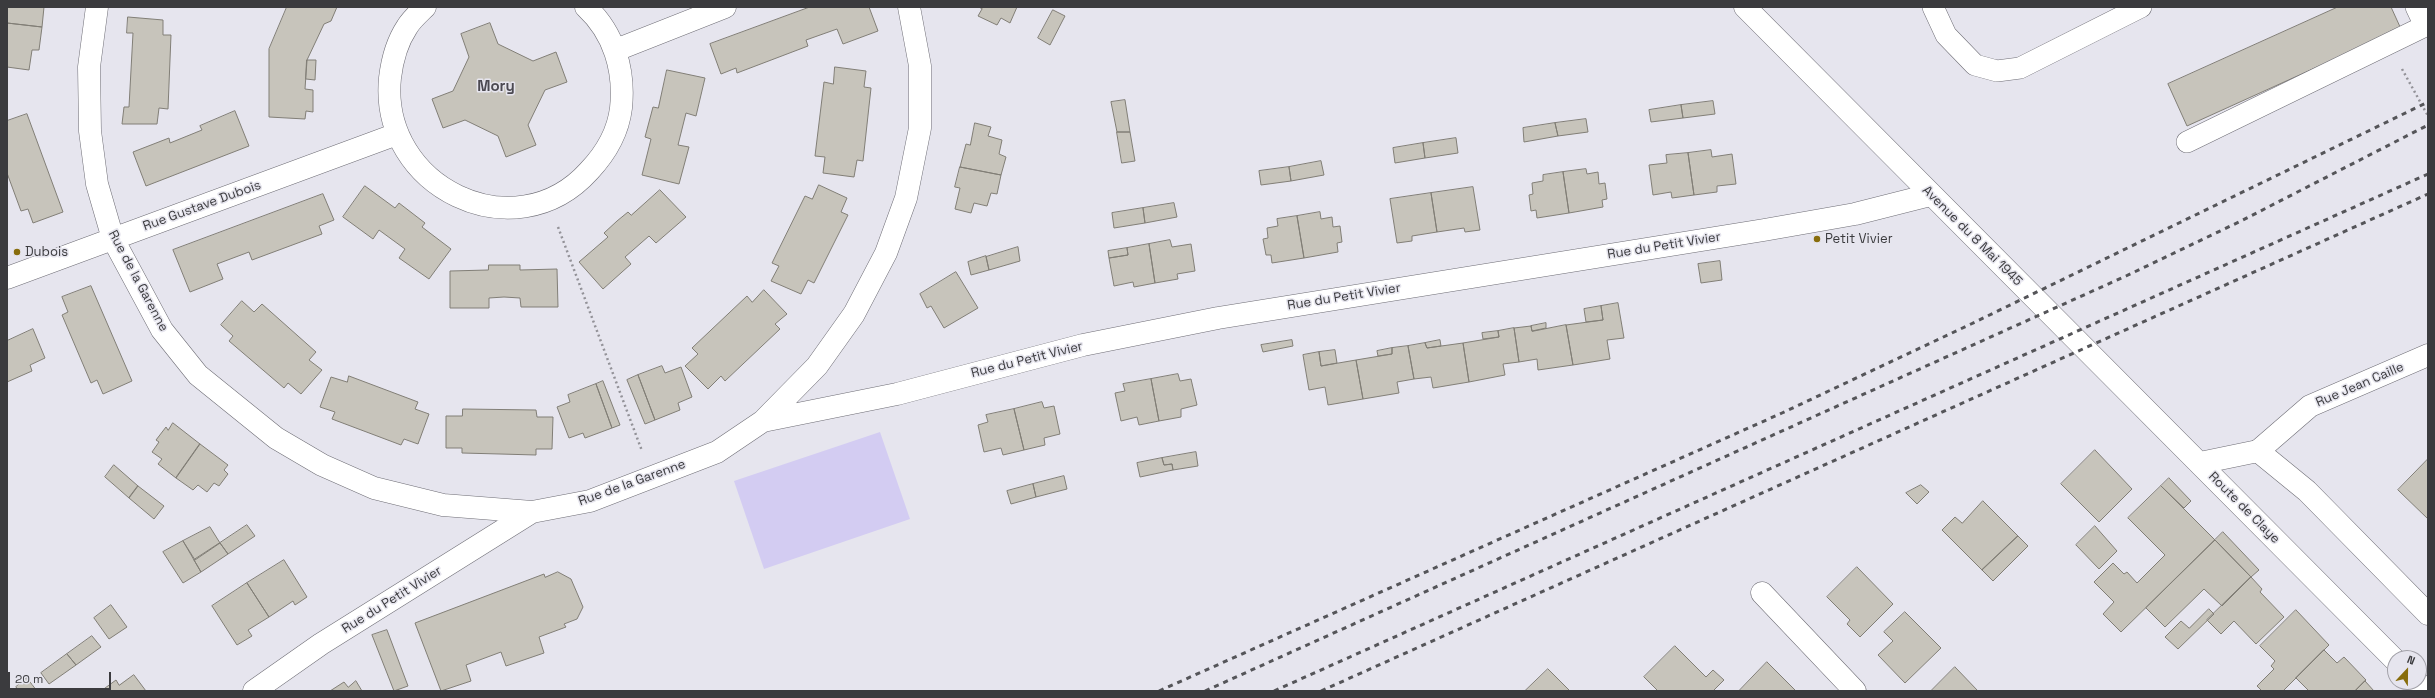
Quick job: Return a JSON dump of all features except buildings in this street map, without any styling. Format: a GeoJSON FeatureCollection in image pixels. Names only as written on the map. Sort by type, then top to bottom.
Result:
{"type":"FeatureCollection","features":[{"type":"Feature","properties":{"kind":"street","name":"Rue de la Garenne"},"geometry":{"type":"LineString","coordinates":[[97,7],[89,67],[90,131],[96,184],[113,239],[162,330],[198,375],[276,438],[322,465],[374,488],[443,505],[532,512],[590,501],[717,452],[763,421],[817,366],[854,314],[886,253],[906,198],[920,128],[920,66],[909,7]]}},
{"type":"Feature","properties":{"kind":"street"},"geometry":{"type":"LineString","coordinates":[[425,7],[406,27],[392,61],[388,97],[397,134],[417,166],[432,182],[459,198],[488,207],[519,207],[548,200],[580,182],[604,155],[619,122],[623,86],[616,50],[598,18],[586,7]]}},
{"type":"Feature","properties":{"kind":"street"},"geometry":{"type":"LineString","coordinates":[[616,50],[725,7]]}},
{"type":"Feature","properties":{"kind":"street","name":"Avenue du 8 Mai 1945"},"geometry":{"type":"LineString","coordinates":[[1745,7],[1930,195],[2200,463]]}},
{"type":"Feature","properties":{"kind":"street","name":"Rue Gustave Dubois"},"geometry":{"type":"LineString","coordinates":[[7,278],[397,134]]}},
{"type":"Feature","properties":{"kind":"street","name":"Rue du Petit Vivier"},"geometry":{"type":"LineString","coordinates":[[763,421],[897,394],[1083,345],[1218,318],[1764,230],[1855,214],[1930,195]]}},
{"type":"Feature","properties":{"kind":"street","name":"Rue Jean Caille"},"geometry":{"type":"LineString","coordinates":[[2258,450],[2310,406],[2428,355]]}},
{"type":"Feature","properties":{"kind":"street"},"geometry":{"type":"LineString","coordinates":[[2258,450],[2307,491],[2428,614]]}},
{"type":"Feature","properties":{"kind":"street","name":"Route de Claye"},"geometry":{"type":"LineString","coordinates":[[2200,463],[2258,450]]}},
{"type":"Feature","properties":{"kind":"street","name":"Route de Claye"},"geometry":{"type":"LineString","coordinates":[[2200,463],[2387,652]]}},
{"type":"Feature","properties":{"kind":"street","name":"Rue du Petit Vivier"},"geometry":{"type":"LineString","coordinates":[[254,691],[321,644],[532,512]]}},
{"type":"Feature","properties":{"kind":"street"},"geometry":{"type":"LineString","coordinates":[[1762,593],[1855,691]]}},
{"type":"Feature","properties":{"kind":"lane"},"geometry":{"type":"LineString","coordinates":[[1932,7],[1946,35],[1975,65],[1996,71],[2020,68],[2141,7]]}},
{"type":"Feature","properties":{"kind":"lane"},"geometry":{"type":"LineString","coordinates":[[2188,142],[2388,46],[2425,26],[2416,7]]}},
{"type":"Feature","properties":{"kind":"path"},"geometry":{"type":"LineString","coordinates":[[2388,46],[2428,116]]}},
{"type":"Feature","properties":{"kind":"path"},"geometry":{"type":"LineString","coordinates":[[548,200],[652,477]]}},
{"type":"Feature","properties":{"kind":"shaded area"},"geometry":{"type":"Polygon","coordinates":[[[880,432],[910,519],[764,569],[734,481],[880,432]]]}},
{"type":"Feature","properties":{"kind":"railway"},"geometry":{"type":"LineString","coordinates":[[1159,691],[1782,413],[1971,324],[2428,102]]}},
{"type":"Feature","properties":{"kind":"railway"},"geometry":{"type":"LineString","coordinates":[[1205,691],[2126,276],[2241,221],[2428,125]]}},
{"type":"Feature","properties":{"kind":"railway"},"geometry":{"type":"LineString","coordinates":[[1274,691],[2428,174]]}},
{"type":"Feature","properties":{"kind":"railway"},"geometry":{"type":"LineString","coordinates":[[1321,691],[2428,194]]}},
{"type":"Feature","properties":{"kind":"place","name":"Petit Vivier"},"geometry":{"type":"Point","coordinates":[1817,239]}},
{"type":"Feature","properties":{"kind":"place","name":"Dubois"},"geometry":{"type":"Point","coordinates":[17,252]}},
{"type":"Feature","properties":{"kind":"district","name":"Mory"},"geometry":{"type":"Point","coordinates":[496,87]}}]}
